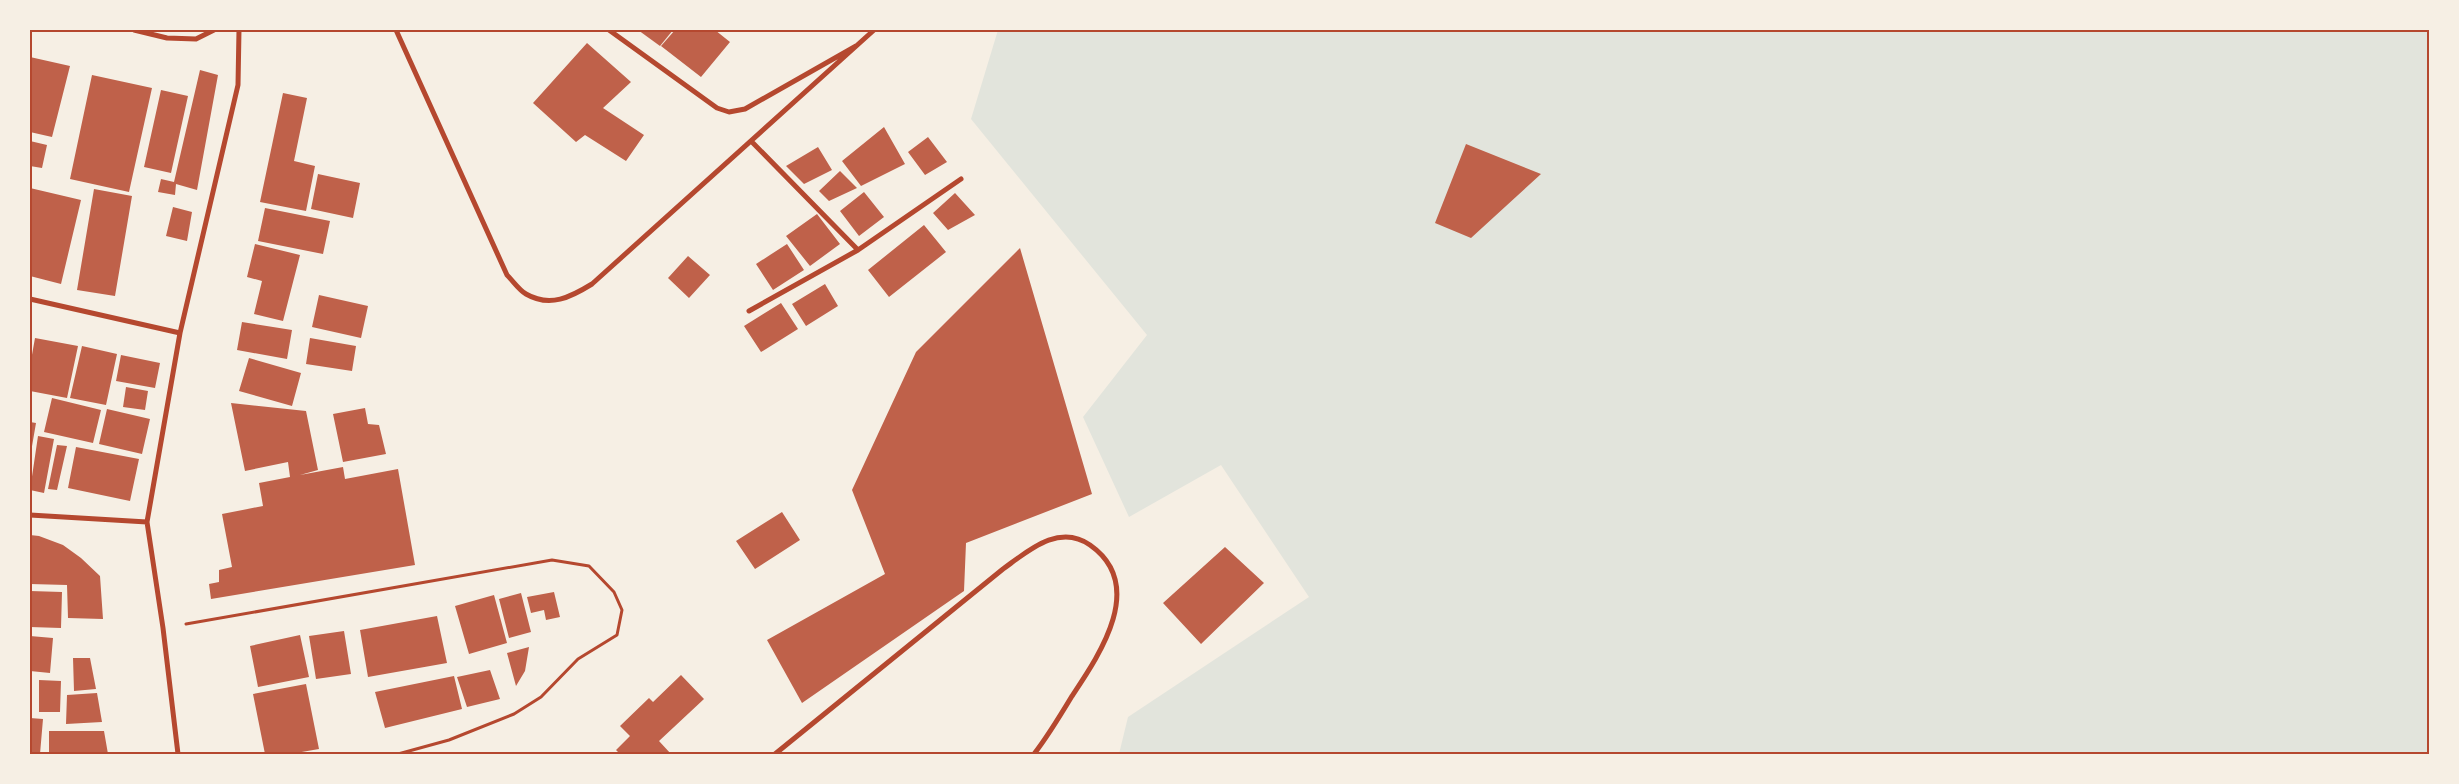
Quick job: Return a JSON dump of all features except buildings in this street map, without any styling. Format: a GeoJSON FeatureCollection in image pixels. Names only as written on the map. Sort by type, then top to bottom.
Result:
{"type":"FeatureCollection","features":[{"type":"Feature","properties":{"kind":"street"},"geometry":{"type":"LineString","coordinates":[[134,30],[166,38],[196,39],[214,30]]}},
{"type":"Feature","properties":{"kind":"street"},"geometry":{"type":"LineString","coordinates":[[178,754],[163,628],[147,522],[180,333],[238,85],[239,30]]}},
{"type":"Feature","properties":{"kind":"street"},"geometry":{"type":"LineString","coordinates":[[396,30],[507,275],[525,294],[543,300],[567,299],[592,284],[866,40],[874,30]]}},
{"type":"Feature","properties":{"kind":"street"},"geometry":{"type":"LineString","coordinates":[[609,30],[717,108],[729,112],[745,109],[866,40]]}},
{"type":"Feature","properties":{"kind":"street"},"geometry":{"type":"LineString","coordinates":[[752,142],[858,250]]}},
{"type":"Feature","properties":{"kind":"street"},"geometry":{"type":"LineString","coordinates":[[749,311],[858,250],[961,179]]}},
{"type":"Feature","properties":{"kind":"street"},"geometry":{"type":"LineString","coordinates":[[30,299],[180,333]]}},
{"type":"Feature","properties":{"kind":"street"},"geometry":{"type":"LineString","coordinates":[[30,514],[147,522]]}},
{"type":"Feature","properties":{"kind":"street"},"geometry":{"type":"LineString","coordinates":[[775,754],[1003,569],[1039,543],[1060,537],[1080,538],[1101,552],[1113,569],[1116,610],[1099,655],[1034,754]]}},
{"type":"Feature","properties":{"kind":"path"},"geometry":{"type":"LineString","coordinates":[[163,628],[552,560],[589,566],[614,592],[622,610],[617,635],[578,659],[541,697],[514,714],[449,740],[398,754]]}},
{"type":"Feature","properties":{"kind":"shaded area"},"geometry":{"type":"Polygon","coordinates":[[[998,30],[2429,30],[2429,754],[1119,754],[1128,717],[1309,597],[1221,465],[1129,517],[1083,417],[1147,335],[971,119],[998,30]]]}}]}
